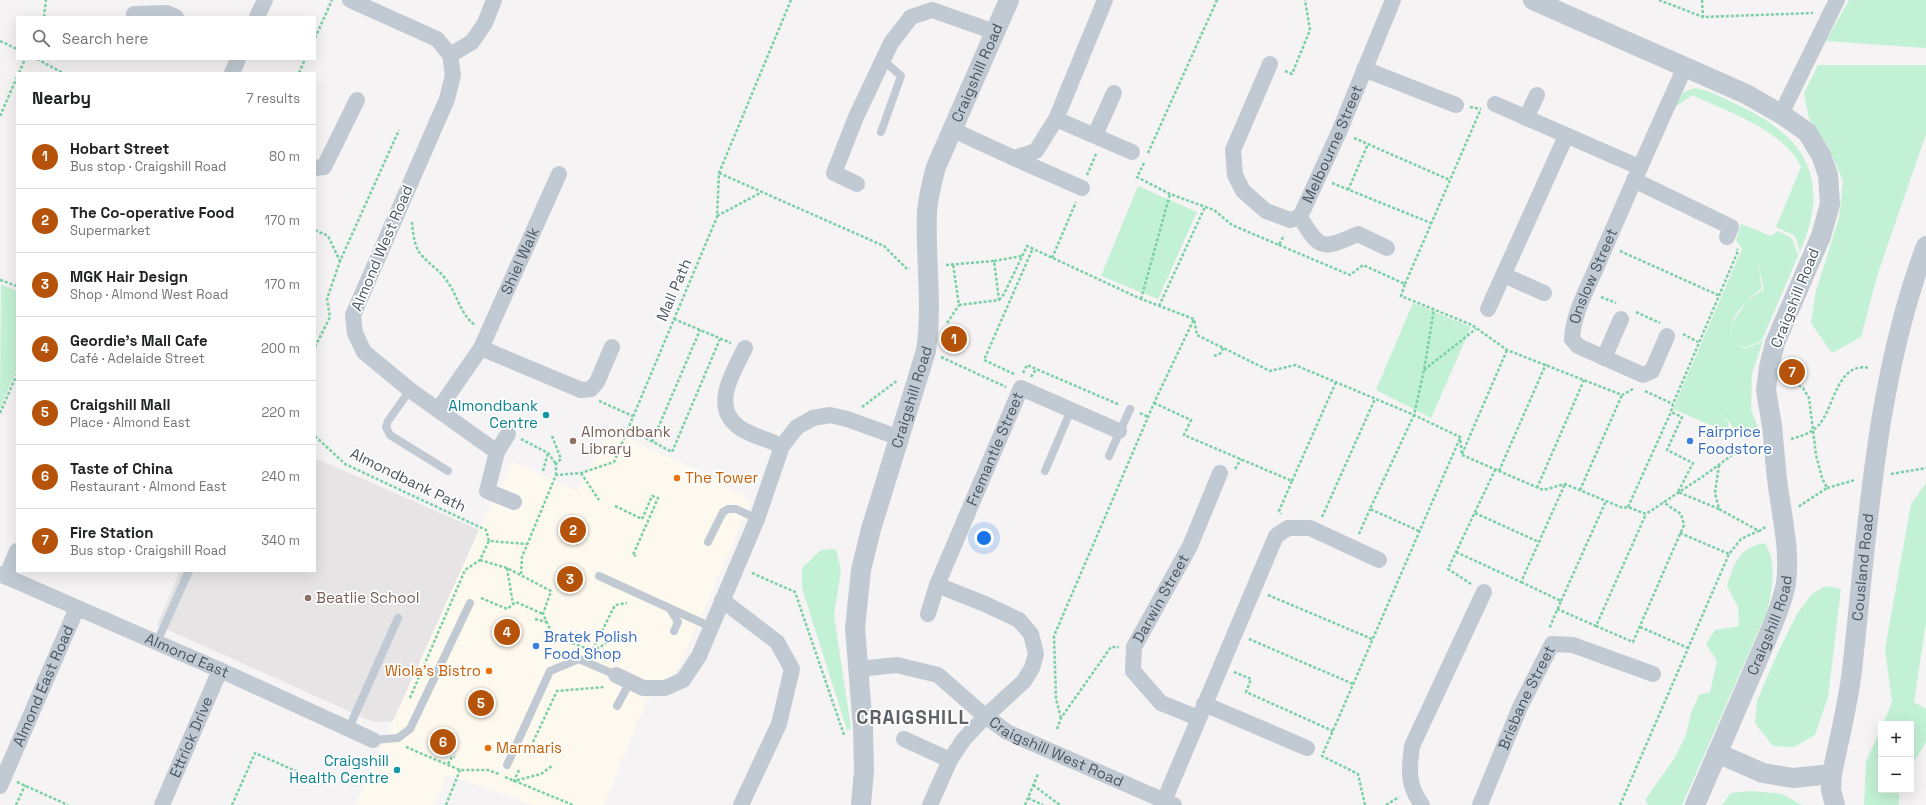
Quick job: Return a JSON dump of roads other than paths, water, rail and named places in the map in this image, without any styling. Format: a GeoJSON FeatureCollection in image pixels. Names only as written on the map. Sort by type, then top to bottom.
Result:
{"type":"FeatureCollection","features":[{"type":"Feature","properties":{"kind":"street"},"geometry":{"type":"LineString","coordinates":[[257,16],[265,0]]}},
{"type":"Feature","properties":{"kind":"street"},"geometry":{"type":"LineString","coordinates":[[350,0],[437,39],[450,55],[472,42],[485,22],[494,0]]}},
{"type":"Feature","properties":{"kind":"street","name":"Craigshill Road"},"geometry":{"type":"LineString","coordinates":[[861,805],[864,770],[864,728],[855,628],[861,570],[871,530],[926,350],[930,327],[928,205],[936,167],[1009,0]]}},
{"type":"Feature","properties":{"kind":"street"},"geometry":{"type":"LineString","coordinates":[[1014,158],[1036,151],[1056,119],[1105,0]]}},
{"type":"Feature","properties":{"kind":"street","name":"Melbourne Street"},"geometry":{"type":"LineString","coordinates":[[1387,248],[1358,234],[1330,246],[1319,244],[1295,218],[1318,177],[1339,132],[1393,0]]}},
{"type":"Feature","properties":{"kind":"street","name":"Craigshill Road"},"geometry":{"type":"LineString","coordinates":[[1533,0],[1746,94],[1781,114],[1807,132],[1821,155],[1828,175],[1830,204],[1821,236],[1775,343],[1769,367],[1766,390],[1772,426],[1787,557],[1786,584],[1778,611],[1695,805]]}},
{"type":"Feature","properties":{"kind":"street"},"geometry":{"type":"LineString","coordinates":[[1781,114],[1834,6]]}},
{"type":"Feature","properties":{"kind":"street"},"geometry":{"type":"LineString","coordinates":[[857,184],[834,173],[856,117],[890,43],[911,17],[932,10],[995,32]]}},
{"type":"Feature","properties":{"kind":"street"},"geometry":{"type":"LineString","coordinates":[[134,14],[167,13],[174,16]]}},
{"type":"Feature","properties":{"kind":"street","name":"Almond West Road"},"geometry":{"type":"LineString","coordinates":[[450,55],[453,75],[447,99],[353,315],[355,332],[364,352],[410,390],[497,452]]}},
{"type":"Feature","properties":{"kind":"street"},"geometry":{"type":"LineString","coordinates":[[232,72],[238,60]]}},
{"type":"Feature","properties":{"kind":"street"},"geometry":{"type":"LineString","coordinates":[[1270,64],[1233,150],[1235,175],[1243,191],[1266,211],[1295,218]]}},
{"type":"Feature","properties":{"kind":"street","name":"Onslow Street"},"geometry":{"type":"LineString","coordinates":[[1670,331],[1652,371],[1644,375],[1578,346],[1572,338],[1572,326],[1636,174],[1685,67]]}},
{"type":"Feature","properties":{"kind":"street","name":"Melbourne Street"},"geometry":{"type":"LineString","coordinates":[[1364,69],[1456,105]]}},
{"type":"Feature","properties":{"kind":"street"},"geometry":{"type":"LineString","coordinates":[[1095,135],[1114,93]]}},
{"type":"Feature","properties":{"kind":"street"},"geometry":{"type":"LineString","coordinates":[[1526,118],[1537,95]]}},
{"type":"Feature","properties":{"kind":"street"},"geometry":{"type":"LineString","coordinates":[[316,168],[324,167],[357,100]]}},
{"type":"Feature","properties":{"kind":"street"},"geometry":{"type":"LineString","coordinates":[[1488,106],[1526,118],[1566,136],[1636,174],[1731,227],[1727,237]]}},
{"type":"Feature","properties":{"kind":"street"},"geometry":{"type":"LineString","coordinates":[[1056,119],[1132,152]]}},
{"type":"Feature","properties":{"kind":"street"},"geometry":{"type":"LineString","coordinates":[[953,130],[1082,188]]}},
{"type":"Feature","properties":{"kind":"street"},"geometry":{"type":"LineString","coordinates":[[1488,309],[1566,136]]}},
{"type":"Feature","properties":{"kind":"street","name":"Shiel Walk"},"geometry":{"type":"LineString","coordinates":[[438,410],[484,341],[559,174]]}},
{"type":"Feature","properties":{"kind":"street","name":"Cousland Road"},"geometry":{"type":"LineString","coordinates":[[1835,805],[1831,790],[1832,774],[1852,671],[1860,582],[1872,478],[1894,353],[1919,265],[1926,246]]}},
{"type":"Feature","properties":{"kind":"street"},"geometry":{"type":"LineString","coordinates":[[1504,275],[1544,293]]}},
{"type":"Feature","properties":{"kind":"street"},"geometry":{"type":"LineString","coordinates":[[1604,358],[1624,312]]}},
{"type":"Feature","properties":{"kind":"street"},"geometry":{"type":"LineString","coordinates":[[484,341],[581,390],[591,390],[597,382],[612,347]]}},
{"type":"Feature","properties":{"kind":"street"},"geometry":{"type":"LineString","coordinates":[[745,348],[727,386],[724,399],[726,413],[733,423],[741,429],[782,446]]}},
{"type":"Feature","properties":{"kind":"street","name":"Fremantle Street"},"geometry":{"type":"LineString","coordinates":[[928,614],[936,585],[1021,388],[1120,430]]}},
{"type":"Feature","properties":{"kind":"street"},"geometry":{"type":"LineString","coordinates":[[622,673],[643,688],[666,688],[683,680],[699,656],[757,519],[782,446],[797,427],[813,418],[830,415],[847,418],[900,438]]}},
{"type":"Feature","properties":{"kind":"street"},"geometry":{"type":"LineString","coordinates":[[508,434],[497,452],[487,491],[514,502]]}},
{"type":"Feature","properties":{"kind":"street","name":"Darwin Street"},"geometry":{"type":"LineString","coordinates":[[1220,473],[1190,546],[1134,647],[1133,671],[1161,703],[1201,711],[1307,748]]}},
{"type":"Feature","properties":{"kind":"street"},"geometry":{"type":"LineString","coordinates":[[1169,803],[1201,711],[1276,536],[1288,528],[1310,528],[1379,560]]}},
{"type":"Feature","properties":{"kind":"street"},"geometry":{"type":"LineString","coordinates":[[3,575],[16,553]]}},
{"type":"Feature","properties":{"kind":"street","name":"Almond East"},"geometry":{"type":"LineString","coordinates":[[3,575],[220,670],[374,740]]}},
{"type":"Feature","properties":{"kind":"street"},"geometry":{"type":"LineString","coordinates":[[930,805],[950,760],[964,739],[986,716],[1024,681],[1032,668],[1036,654],[1031,634],[1019,620],[985,604],[936,585]]}},
{"type":"Feature","properties":{"kind":"street"},"geometry":{"type":"LineString","coordinates":[[1422,805],[1411,789],[1409,767],[1412,746],[1484,592]]}},
{"type":"Feature","properties":{"kind":"street"},"geometry":{"type":"LineString","coordinates":[[722,600],[777,642],[792,669],[779,724],[740,805]]}},
{"type":"Feature","properties":{"kind":"street","name":"Almond East Road"},"geometry":{"type":"LineString","coordinates":[[2,781],[77,608]]}},
{"type":"Feature","properties":{"kind":"street","name":"Brisbane Street"},"geometry":{"type":"LineString","coordinates":[[1480,805],[1520,707],[1552,644],[1572,645],[1653,674]]}},
{"type":"Feature","properties":{"kind":"street","name":"Craigshill West Road"},"geometry":{"type":"LineString","coordinates":[[858,669],[897,665],[938,675],[1007,732],[1169,803]]}},
{"type":"Feature","properties":{"kind":"street","name":"Ettrick Drive"},"geometry":{"type":"LineString","coordinates":[[162,805],[220,670]]}},
{"type":"Feature","properties":{"kind":"street"},"geometry":{"type":"LineString","coordinates":[[904,739],[950,760]]}},
{"type":"Feature","properties":{"kind":"street"},"geometry":{"type":"LineString","coordinates":[[1717,753],[1763,773],[1793,778],[1832,774]]}},
{"type":"Feature","properties":{"kind":"lane"},"geometry":{"type":"LineString","coordinates":[[881,132],[901,76],[883,60]]}},
{"type":"Feature","properties":{"kind":"lane"},"geometry":{"type":"LineString","coordinates":[[410,390],[388,421],[386,427],[390,435],[448,471]]}},
{"type":"Feature","properties":{"kind":"lane"},"geometry":{"type":"LineString","coordinates":[[1109,456],[1130,409]]}},
{"type":"Feature","properties":{"kind":"lane"},"geometry":{"type":"LineString","coordinates":[[1045,470],[1071,410]]}},
{"type":"Feature","properties":{"kind":"lane"},"geometry":{"type":"LineString","coordinates":[[708,542],[723,512],[728,509],[736,509],[757,519]]}},
{"type":"Feature","properties":{"kind":"lane"},"geometry":{"type":"LineString","coordinates":[[157,642],[188,572]]}},
{"type":"Feature","properties":{"kind":"lane"},"geometry":{"type":"LineString","coordinates":[[599,576],[711,627]]}},
{"type":"Feature","properties":{"kind":"lane"},"geometry":{"type":"LineString","coordinates":[[374,740],[398,738],[410,729],[470,603]]}},
{"type":"Feature","properties":{"kind":"lane"},"geometry":{"type":"LineString","coordinates":[[670,609],[678,622],[674,631]]}},
{"type":"Feature","properties":{"kind":"lane"},"geometry":{"type":"LineString","coordinates":[[349,728],[398,618]]}},
{"type":"Feature","properties":{"kind":"lane"},"geometry":{"type":"LineString","coordinates":[[507,765],[550,671],[580,658],[622,673],[617,706]]}},
{"type":"Feature","properties":{"kind":"place","name":"Hobart Street"},"geometry":{"type":"Point","coordinates":[954,339]}},
{"type":"Feature","properties":{"kind":"place","name":"Fire Station"},"geometry":{"type":"Point","coordinates":[1792,372]}},
{"type":"Feature","properties":{"kind":"place","name":"Almondbank Centre"},"geometry":{"type":"Point","coordinates":[546,415]}},
{"type":"Feature","properties":{"kind":"place","name":"Almondbank Library"},"geometry":{"type":"Point","coordinates":[573,441]}},
{"type":"Feature","properties":{"kind":"place","name":"Fairprice Foodstore"},"geometry":{"type":"Point","coordinates":[1690,441]}},
{"type":"Feature","properties":{"kind":"place","name":"The Tower"},"geometry":{"type":"Point","coordinates":[677,478]}},
{"type":"Feature","properties":{"kind":"place","name":"The Co-operative Food"},"geometry":{"type":"Point","coordinates":[573,530]}},
{"type":"Feature","properties":{"kind":"place","name":"MGK Hair Design"},"geometry":{"type":"Point","coordinates":[570,579]}},
{"type":"Feature","properties":{"kind":"place","name":"Beatlie School"},"geometry":{"type":"Point","coordinates":[308,598]}},
{"type":"Feature","properties":{"kind":"place","name":"Geordie's Mall Cafe"},"geometry":{"type":"Point","coordinates":[507,632]}},
{"type":"Feature","properties":{"kind":"place","name":"Bratek Polish Food Shop"},"geometry":{"type":"Point","coordinates":[536,646]}},
{"type":"Feature","properties":{"kind":"place","name":"Wiola's Bistro"},"geometry":{"type":"Point","coordinates":[489,671]}},
{"type":"Feature","properties":{"kind":"place","name":"Craigshill Mall"},"geometry":{"type":"Point","coordinates":[481,703]}},
{"type":"Feature","properties":{"kind":"place","name":"Taste of China"},"geometry":{"type":"Point","coordinates":[443,742]}},
{"type":"Feature","properties":{"kind":"place","name":"Marmaris"},"geometry":{"type":"Point","coordinates":[488,748]}},
{"type":"Feature","properties":{"kind":"place","name":"Craigshill Health Centre"},"geometry":{"type":"Point","coordinates":[397,770]}},
{"type":"Feature","properties":{"kind":"district","name":"CRAIGSHILL"},"geometry":{"type":"Point","coordinates":[913,717]}}]}
